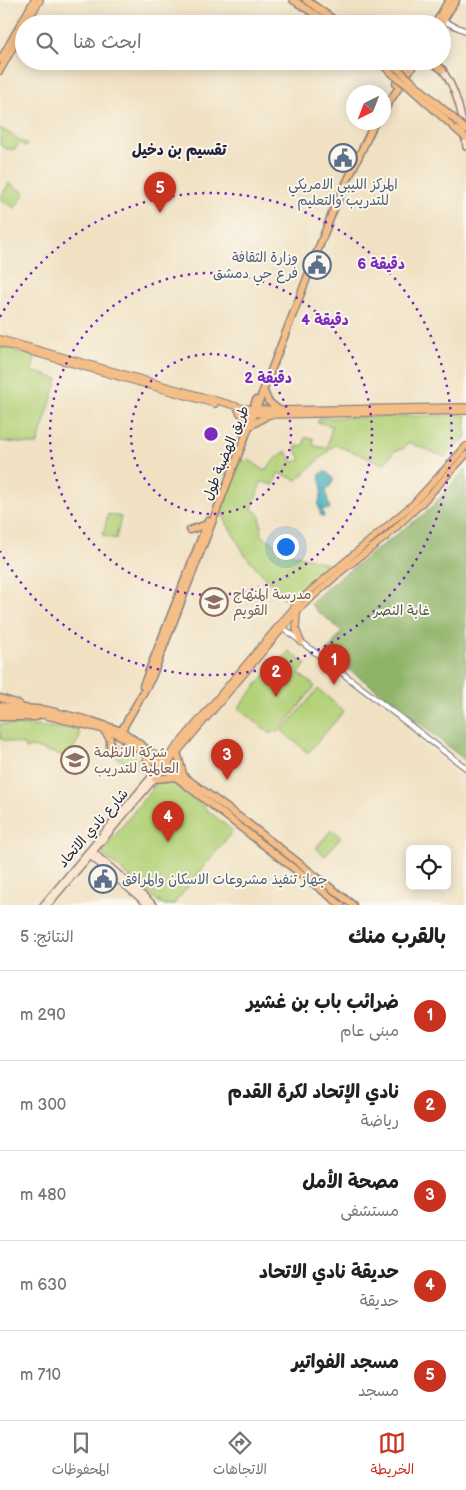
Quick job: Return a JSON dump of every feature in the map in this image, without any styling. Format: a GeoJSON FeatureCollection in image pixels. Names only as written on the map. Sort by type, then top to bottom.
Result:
{"type":"FeatureCollection","features":[{"type":"Feature","properties":{"kind":"highway"},"geometry":{"type":"LineString","coordinates":[[293,0],[316,15]]}},
{"type":"Feature","properties":{"kind":"highway"},"geometry":{"type":"LineString","coordinates":[[306,0],[327,15]]}},
{"type":"Feature","properties":{"kind":"highway"},"geometry":{"type":"LineString","coordinates":[[441,15],[450,0]]}},
{"type":"Feature","properties":{"kind":"highway"},"geometry":{"type":"LineString","coordinates":[[446,15],[456,0]]}},
{"type":"Feature","properties":{"kind":"highway"},"geometry":{"type":"LineString","coordinates":[[394,70],[466,130]]}},
{"type":"Feature","properties":{"kind":"highway"},"geometry":{"type":"LineString","coordinates":[[391,94],[407,70]]}},
{"type":"Feature","properties":{"kind":"highway"},"geometry":{"type":"LineString","coordinates":[[391,98],[407,70]]}},
{"type":"Feature","properties":{"kind":"highway"},"geometry":{"type":"LineString","coordinates":[[397,72],[466,138]]}},
{"type":"Feature","properties":{"kind":"highway","name":"طريق الهضبة طول"},"geometry":{"type":"LineString","coordinates":[[254,411],[264,391],[333,211],[370,130]]}},
{"type":"Feature","properties":{"kind":"highway","name":"طريق الهضبة طول"},"geometry":{"type":"LineString","coordinates":[[119,732],[152,677],[330,209],[370,130]]}},
{"type":"Feature","properties":{"kind":"highway"},"geometry":{"type":"LineString","coordinates":[[264,391],[268,401],[279,410]]}},
{"type":"Feature","properties":{"kind":"highway"},"geometry":{"type":"LineString","coordinates":[[239,411],[249,424],[268,415]]}},
{"type":"Feature","properties":{"kind":"highway","name":"طريق الهضبة طول"},"geometry":{"type":"LineString","coordinates":[[119,732],[143,686],[249,424]]}},
{"type":"Feature","properties":{"kind":"highway"},"geometry":{"type":"LineString","coordinates":[[190,530],[201,528],[208,523]]}},
{"type":"Feature","properties":{"kind":"highway"},"geometry":{"type":"LineString","coordinates":[[0,698],[25,707],[92,721],[119,732],[164,765],[177,778],[341,905]]}},
{"type":"Feature","properties":{"kind":"highway"},"geometry":{"type":"LineString","coordinates":[[0,711],[5,708],[25,707]]}},
{"type":"Feature","properties":{"kind":"highway"},"geometry":{"type":"LineString","coordinates":[[5,708],[119,732],[144,754],[185,778],[353,905]]}},
{"type":"Feature","properties":{"kind":"highway"},"geometry":{"type":"LineString","coordinates":[[0,717],[47,716]]}},
{"type":"Feature","properties":{"kind":"highway"},"geometry":{"type":"LineString","coordinates":[[102,728],[110,739],[109,750],[131,743]]}},
{"type":"Feature","properties":{"kind":"highway"},"geometry":{"type":"LineString","coordinates":[[177,752],[179,768],[185,778]]}},
{"type":"Feature","properties":{"kind":"highway"},"geometry":{"type":"LineString","coordinates":[[144,754],[150,764],[154,777],[168,776],[177,778]]}},
{"type":"Feature","properties":{"kind":"main road"},"geometry":{"type":"LineString","coordinates":[[26,15],[34,0]]}},
{"type":"Feature","properties":{"kind":"main road"},"geometry":{"type":"LineString","coordinates":[[31,15],[40,0]]}},
{"type":"Feature","properties":{"kind":"main road"},"geometry":{"type":"LineString","coordinates":[[0,60],[15,34]]}},
{"type":"Feature","properties":{"kind":"main road"},"geometry":{"type":"LineString","coordinates":[[0,71],[15,44]]}},
{"type":"Feature","properties":{"kind":"main road"},"geometry":{"type":"LineString","coordinates":[[443,70],[456,99],[466,147]]}},
{"type":"Feature","properties":{"kind":"main road"},"geometry":{"type":"LineString","coordinates":[[0,339],[268,415],[466,407]]}},
{"type":"Feature","properties":{"kind":"main road"},"geometry":{"type":"LineString","coordinates":[[0,343],[239,411],[466,411]]}},
{"type":"Feature","properties":{"kind":"main road"},"geometry":{"type":"LineString","coordinates":[[164,765],[177,752],[280,626],[421,500],[457,461],[466,446]]}},
{"type":"Feature","properties":{"kind":"main road"},"geometry":{"type":"LineString","coordinates":[[457,461],[466,456]]}},
{"type":"Feature","properties":{"kind":"main road"},"geometry":{"type":"LineString","coordinates":[[164,765],[315,586],[385,533]]}},
{"type":"Feature","properties":{"kind":"main road"},"geometry":{"type":"LineString","coordinates":[[298,610],[296,629],[301,642]]}},
{"type":"Feature","properties":{"kind":"main road","name":"شارع نادي الاتحاد"},"geometry":{"type":"LineString","coordinates":[[43,905],[164,765]]}},
{"type":"Feature","properties":{"kind":"main road"},"geometry":{"type":"LineString","coordinates":[[90,852],[148,905]]}},
{"type":"Feature","properties":{"kind":"main road"},"geometry":{"type":"LineString","coordinates":[[90,852],[154,905]]}},
{"type":"Feature","properties":{"kind":"main road","name":"شارع نادي الاتحاد"},"geometry":{"type":"LineString","coordinates":[[48,905],[90,852]]}},
{"type":"Feature","properties":{"kind":"street"},"geometry":{"type":"LineString","coordinates":[[451,25],[466,31]]}},
{"type":"Feature","properties":{"kind":"street"},"geometry":{"type":"LineString","coordinates":[[280,626],[466,768]]}},
{"type":"Feature","properties":{"kind":"green space"},"geometry":{"type":"Polygon","coordinates":[[[0,128],[27,144],[26,147],[19,143],[15,149],[7,149],[0,145],[0,128]]]}},
{"type":"Feature","properties":{"kind":"green space"},"geometry":{"type":"Polygon","coordinates":[[[9,183],[25,193],[15,208],[0,199],[9,183]]]}},
{"type":"Feature","properties":{"kind":"green space"},"geometry":{"type":"Polygon","coordinates":[[[0,346],[35,357],[32,371],[58,379],[37,445],[0,441],[0,346]]]}},
{"type":"Feature","properties":{"kind":"green space"},"geometry":{"type":"Polygon","coordinates":[[[466,415],[466,437],[445,457],[408,442],[403,449],[394,451],[384,464],[335,445],[297,480],[278,473],[274,485],[261,482],[252,509],[260,515],[262,536],[280,546],[286,552],[332,565],[288,603],[245,555],[221,513],[240,459],[247,462],[248,459],[265,471],[272,462],[286,451],[293,462],[301,460],[295,447],[304,445],[305,438],[313,438],[314,446],[327,448],[332,426],[317,422],[320,418],[466,415]]]}},
{"type":"Feature","properties":{"kind":"green space","name":"غابة النصر"},"geometry":{"type":"Polygon","coordinates":[[[466,468],[466,761],[384,695],[326,653],[342,631],[310,603],[330,585],[429,510],[466,468]]]}},
{"type":"Feature","properties":{"kind":"green space"},"geometry":{"type":"Polygon","coordinates":[[[108,514],[121,517],[116,539],[103,536],[108,514]]]}},
{"type":"Feature","properties":{"kind":"green space"},"geometry":{"type":"Polygon","coordinates":[[[289,651],[306,664],[299,674],[315,686],[278,733],[274,731],[271,734],[238,708],[279,658],[282,660],[289,651]]]}},
{"type":"Feature","properties":{"kind":"green space"},"geometry":{"type":"Polygon","coordinates":[[[318,689],[344,711],[308,753],[282,731],[318,689]]]}},
{"type":"Feature","properties":{"kind":"green space"},"geometry":{"type":"Polygon","coordinates":[[[0,724],[78,729],[80,737],[68,757],[32,747],[25,749],[24,745],[0,739],[0,724]]]}},
{"type":"Feature","properties":{"kind":"green space"},"geometry":{"type":"Polygon","coordinates":[[[125,748],[130,752],[132,750],[136,758],[146,765],[141,771],[115,757],[125,748]]]}},
{"type":"Feature","properties":{"kind":"green space"},"geometry":{"type":"Polygon","coordinates":[[[167,777],[233,831],[173,905],[163,905],[102,854],[158,781],[167,777]]]}},
{"type":"Feature","properties":{"kind":"green space"},"geometry":{"type":"Polygon","coordinates":[[[332,829],[341,837],[325,856],[316,848],[332,829]]]}},
{"type":"Feature","properties":{"kind":"water"},"geometry":{"type":"Polygon","coordinates":[[[327,472],[334,480],[326,492],[330,509],[325,510],[322,506],[324,517],[321,516],[318,505],[322,490],[319,475],[327,472]]]}},
{"type":"Feature","properties":{"kind":"place","name":"المركز الليبي الامريكي للتدريب والتعليم"},"geometry":{"type":"Point","coordinates":[343,158]}},
{"type":"Feature","properties":{"kind":"place","name":"مسجد الفواتير"},"geometry":{"type":"Point","coordinates":[160,213]}},
{"type":"Feature","properties":{"kind":"place","name":"وزارة الثقافة فرع حي دمشق"},"geometry":{"type":"Point","coordinates":[317,265]}},
{"type":"Feature","properties":{"kind":"place","name":"مدرسة المنهاج القويم"},"geometry":{"type":"Point","coordinates":[214,602]}},
{"type":"Feature","properties":{"kind":"place","name":"ضرائب باب بن غشير"},"geometry":{"type":"Point","coordinates":[334,685]}},
{"type":"Feature","properties":{"kind":"place","name":"نادي الإتحاد لكرة القدم"},"geometry":{"type":"Point","coordinates":[276,697]}},
{"type":"Feature","properties":{"kind":"place","name":"شركة الانظمة العالمية للتدريب"},"geometry":{"type":"Point","coordinates":[75,760]}},
{"type":"Feature","properties":{"kind":"place","name":"مصحة الأمل"},"geometry":{"type":"Point","coordinates":[227,780]}},
{"type":"Feature","properties":{"kind":"place","name":"حديقة نادي الاتحاد"},"geometry":{"type":"Point","coordinates":[168,842]}},
{"type":"Feature","properties":{"kind":"place","name":"جهاز تنفيذ مشروعات الاسكان والمرافق"},"geometry":{"type":"Point","coordinates":[103,879]}},
{"type":"Feature","properties":{"kind":"district","name":"تقسيم بن دخيل"},"geometry":{"type":"Point","coordinates":[179,150]}}]}
